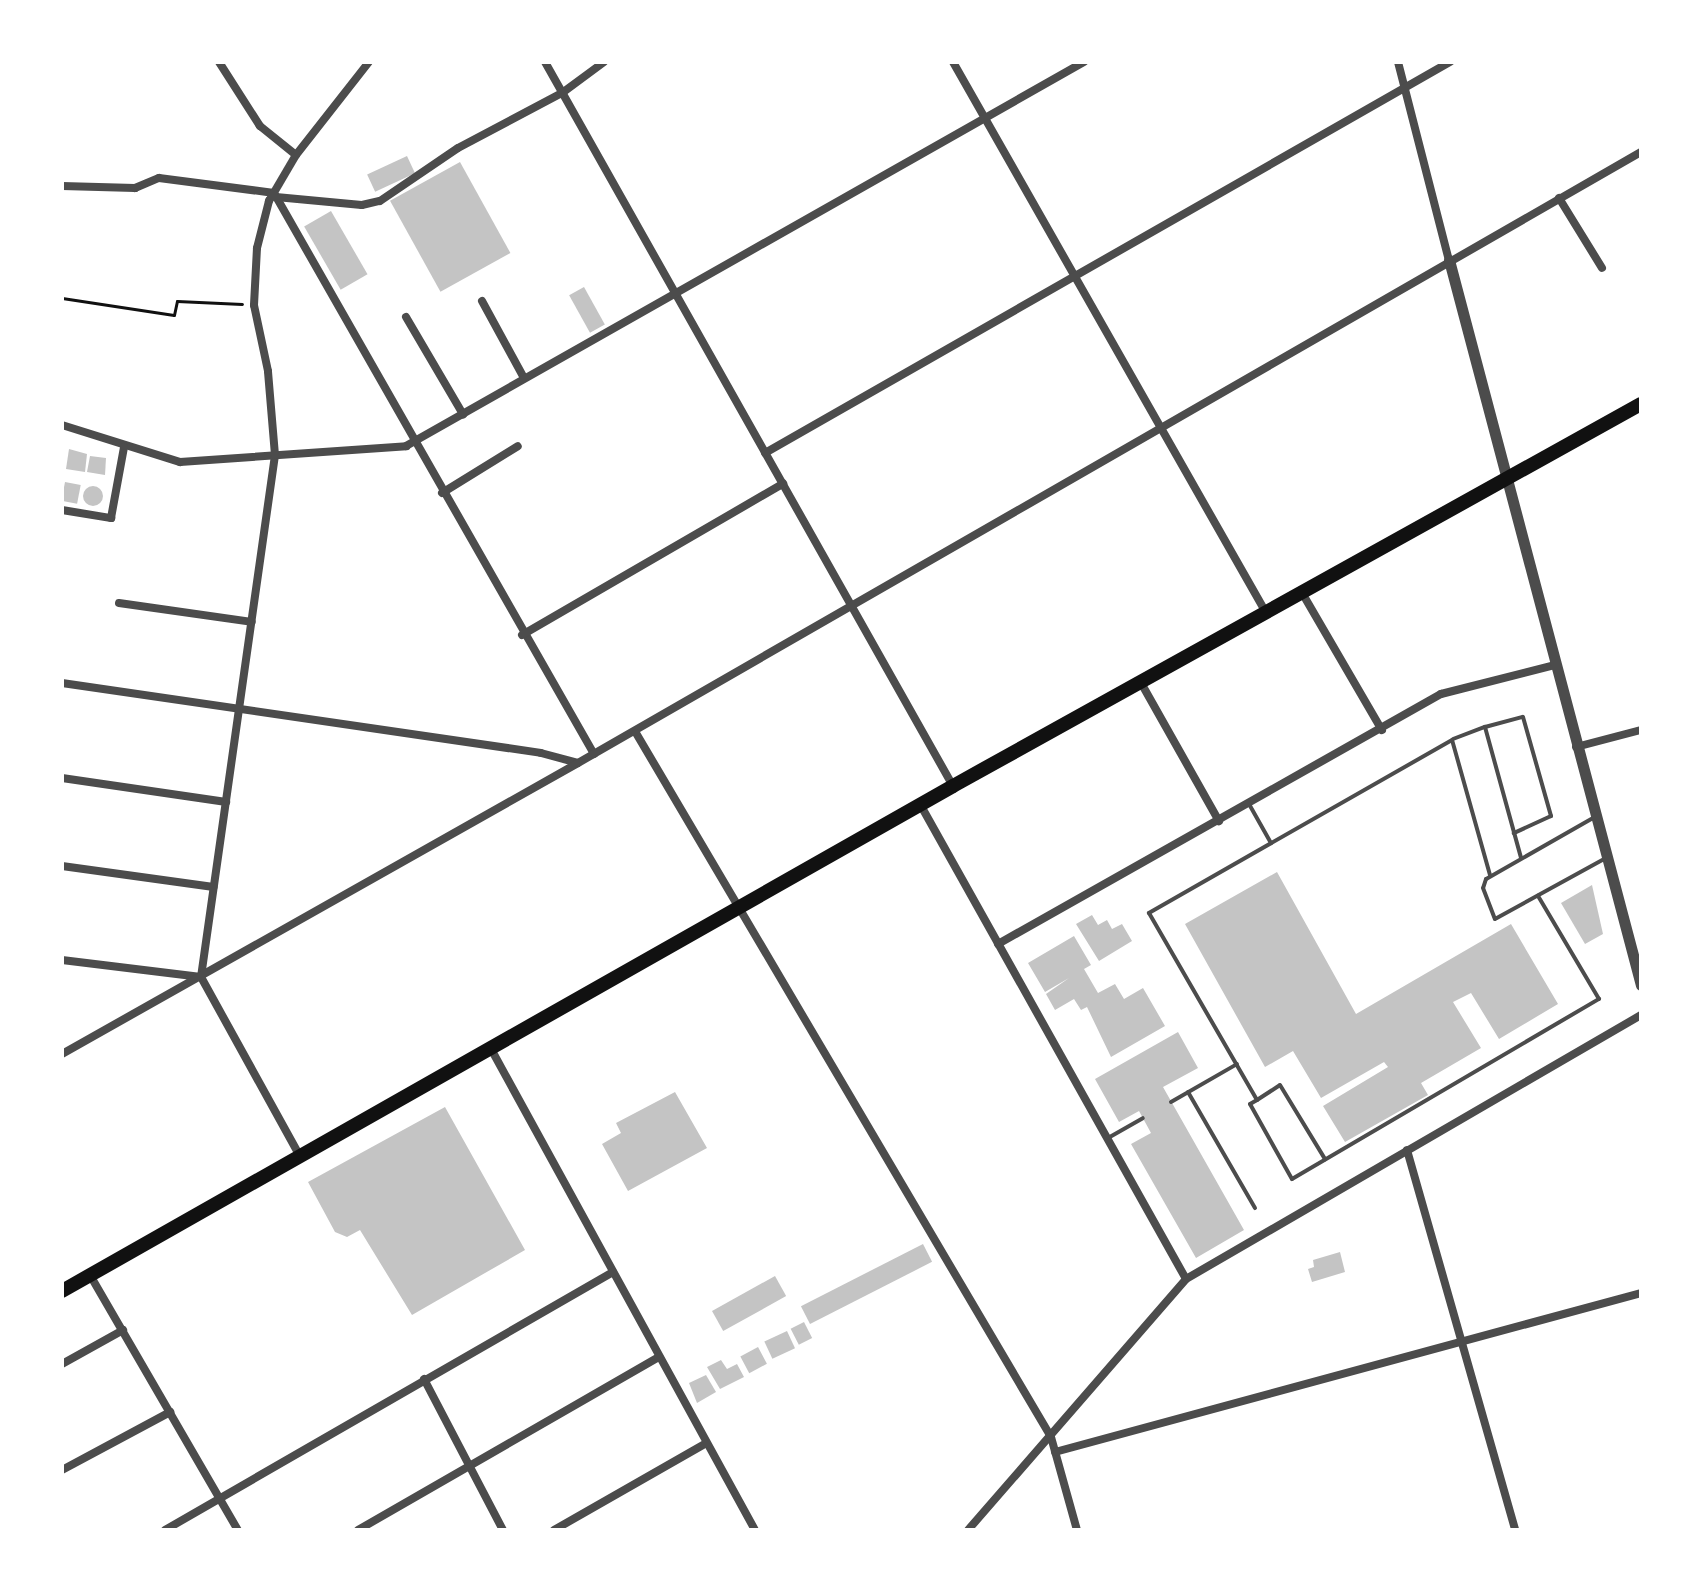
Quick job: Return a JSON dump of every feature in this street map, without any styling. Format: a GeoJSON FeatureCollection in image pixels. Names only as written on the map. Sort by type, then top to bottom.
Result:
{"type":"FeatureCollection","features":[{"type":"Feature","properties":{"kind":"main road"},"geometry":{"type":"LineString","coordinates":[[62,1291],[301,1158],[489,1046],[1641,404]]}},
{"type":"Feature","properties":{"kind":"street"},"geometry":{"type":"LineString","coordinates":[[219,62],[260,126],[296,155]]}},
{"type":"Feature","properties":{"kind":"street"},"geometry":{"type":"LineString","coordinates":[[301,1158],[201,977],[275,455],[268,371],[254,305],[257,248],[275,195],[296,155],[369,62]]}},
{"type":"Feature","properties":{"kind":"street"},"geometry":{"type":"LineString","coordinates":[[545,62],[953,786]]}},
{"type":"Feature","properties":{"kind":"street"},"geometry":{"type":"LineString","coordinates":[[62,186],[135,188],[159,178],[362,205],[380,201],[458,148],[562,93],[604,62]]}},
{"type":"Feature","properties":{"kind":"street"},"geometry":{"type":"LineString","coordinates":[[953,62],[1074,277],[1164,428],[1265,611]]}},
{"type":"Feature","properties":{"kind":"street"},"geometry":{"type":"LineString","coordinates":[[62,426],[180,462],[414,442],[983,115],[1084,62]]}},
{"type":"Feature","properties":{"kind":"street"},"geometry":{"type":"LineString","coordinates":[[1398,62],[1504,478],[1641,985]]}},
{"type":"Feature","properties":{"kind":"street"},"geometry":{"type":"LineString","coordinates":[[765,453],[1450,62]]}},
{"type":"Feature","properties":{"kind":"street"},"geometry":{"type":"LineString","coordinates":[[62,1054],[636,733],[1449,260],[1641,153]]}},
{"type":"Feature","properties":{"kind":"street"},"geometry":{"type":"LineString","coordinates":[[275,195],[522,635],[594,754]]}},
{"type":"Feature","properties":{"kind":"street"},"geometry":{"type":"LineString","coordinates":[[1559,198],[1602,268]]}},
{"type":"Feature","properties":{"kind":"street"},"geometry":{"type":"LineString","coordinates":[[482,301],[524,378]]}},
{"type":"Feature","properties":{"kind":"street"},"geometry":{"type":"LineString","coordinates":[[406,317],[463,414]]}},
{"type":"Feature","properties":{"kind":"street"},"geometry":{"type":"LineString","coordinates":[[442,493],[518,446]]}},
{"type":"Feature","properties":{"kind":"street"},"geometry":{"type":"LineString","coordinates":[[62,510],[111,518],[124,447]]}},
{"type":"Feature","properties":{"kind":"street"},"geometry":{"type":"LineString","coordinates":[[522,635],[783,484]]}},
{"type":"Feature","properties":{"kind":"street"},"geometry":{"type":"LineString","coordinates":[[1301,591],[1382,730]]}},
{"type":"Feature","properties":{"kind":"street"},"geometry":{"type":"LineString","coordinates":[[119,603],[252,622]]}},
{"type":"Feature","properties":{"kind":"street"},"geometry":{"type":"LineString","coordinates":[[998,944],[1441,694],[1555,665]]}},
{"type":"Feature","properties":{"kind":"street"},"geometry":{"type":"LineString","coordinates":[[1140,681],[1219,821]]}},
{"type":"Feature","properties":{"kind":"street"},"geometry":{"type":"LineString","coordinates":[[62,683],[541,753],[578,763]]}},
{"type":"Feature","properties":{"kind":"street"},"geometry":{"type":"LineString","coordinates":[[1576,747],[1641,730]]}},
{"type":"Feature","properties":{"kind":"street"},"geometry":{"type":"LineString","coordinates":[[636,733],[1051,1437],[1077,1530]]}},
{"type":"Feature","properties":{"kind":"street"},"geometry":{"type":"LineString","coordinates":[[62,778],[226,802]]}},
{"type":"Feature","properties":{"kind":"street"},"geometry":{"type":"LineString","coordinates":[[920,804],[1186,1279]]}},
{"type":"Feature","properties":{"kind":"street"},"geometry":{"type":"LineString","coordinates":[[62,866],[214,887]]}},
{"type":"Feature","properties":{"kind":"street"},"geometry":{"type":"LineString","coordinates":[[62,960],[201,977]]}},
{"type":"Feature","properties":{"kind":"street"},"geometry":{"type":"LineString","coordinates":[[968,1530],[1186,1279],[1641,1015]]}},
{"type":"Feature","properties":{"kind":"street"},"geometry":{"type":"LineString","coordinates":[[489,1046],[755,1530]]}},
{"type":"Feature","properties":{"kind":"street"},"geometry":{"type":"LineString","coordinates":[[1407,1150],[1515,1530]]}},
{"type":"Feature","properties":{"kind":"street"},"geometry":{"type":"LineString","coordinates":[[165,1530],[218,1496],[613,1272]]}},
{"type":"Feature","properties":{"kind":"street"},"geometry":{"type":"LineString","coordinates":[[90,1275],[238,1530]]}},
{"type":"Feature","properties":{"kind":"street"},"geometry":{"type":"LineString","coordinates":[[1055,1452],[1641,1293]]}},
{"type":"Feature","properties":{"kind":"street"},"geometry":{"type":"LineString","coordinates":[[62,1364],[123,1330]]}},
{"type":"Feature","properties":{"kind":"street"},"geometry":{"type":"LineString","coordinates":[[358,1530],[469,1469],[659,1357]]}},
{"type":"Feature","properties":{"kind":"street"},"geometry":{"type":"LineString","coordinates":[[424,1379],[503,1530]]}},
{"type":"Feature","properties":{"kind":"street"},"geometry":{"type":"LineString","coordinates":[[62,1470],[170,1412]]}},
{"type":"Feature","properties":{"kind":"street"},"geometry":{"type":"LineString","coordinates":[[554,1530],[705,1444]]}},
{"type":"Feature","properties":{"kind":"lane"},"geometry":{"type":"LineString","coordinates":[[1257,1100],[1149,913],[1452,740],[1523,717],[1551,816],[1514,833]]}},
{"type":"Feature","properties":{"kind":"lane"},"geometry":{"type":"LineString","coordinates":[[1485,727],[1521,858]]}},
{"type":"Feature","properties":{"kind":"lane"},"geometry":{"type":"LineString","coordinates":[[1452,740],[1490,875]]}},
{"type":"Feature","properties":{"kind":"lane"},"geometry":{"type":"LineString","coordinates":[[1249,804],[1271,843]]}},
{"type":"Feature","properties":{"kind":"lane"},"geometry":{"type":"LineString","coordinates":[[1595,817],[1490,875],[1483,888],[1495,919],[1606,858]]}},
{"type":"Feature","properties":{"kind":"lane"},"geometry":{"type":"LineString","coordinates":[[1325,1159],[1280,1085],[1250,1104],[1292,1179],[1599,999],[1538,896]]}},
{"type":"Feature","properties":{"kind":"lane"},"geometry":{"type":"LineString","coordinates":[[1171,1102],[1237,1064]]}},
{"type":"Feature","properties":{"kind":"lane"},"geometry":{"type":"LineString","coordinates":[[1188,1092],[1255,1208]]}},
{"type":"Feature","properties":{"kind":"lane"},"geometry":{"type":"LineString","coordinates":[[1108,1138],[1143,1118]]}},
{"type":"Feature","properties":{"kind":"path"},"geometry":{"type":"LineString","coordinates":[[62,298],[174,315],[177,301],[254,305]]}},
{"type":"Feature","properties":{"kind":"building"},"geometry":{"type":"Polygon","coordinates":[[[407,156],[415,173],[375,192],[367,175],[407,156]]]}},
{"type":"Feature","properties":{"kind":"building"},"geometry":{"type":"Polygon","coordinates":[[[460,162],[510,253],[440,292],[390,201],[460,162]]]}},
{"type":"Feature","properties":{"kind":"building"},"geometry":{"type":"Polygon","coordinates":[[[331,211],[368,274],[341,290],[304,226],[331,211]]]}},
{"type":"Feature","properties":{"kind":"building"},"geometry":{"type":"Polygon","coordinates":[[[584,287],[605,325],[590,333],[569,295],[584,287]]]}},
{"type":"Feature","properties":{"kind":"building"},"geometry":{"type":"Polygon","coordinates":[[[69,449],[87,454],[85,472],[66,469],[69,449]]]}},
{"type":"Feature","properties":{"kind":"building"},"geometry":{"type":"Polygon","coordinates":[[[90,456],[106,458],[105,475],[87,472],[90,456]]]}},
{"type":"Feature","properties":{"kind":"building"},"geometry":{"type":"Polygon","coordinates":[[[65,482],[81,485],[77,504],[62,501],[65,482]]]}},
{"type":"Feature","properties":{"kind":"building"},"geometry":{"type":"Polygon","coordinates":[[[93,486],[100,489],[103,496],[100,503],[93,506],[86,503],[83,496],[86,489],[93,486]]]}},
{"type":"Feature","properties":{"kind":"building"},"geometry":{"type":"Polygon","coordinates":[[[1277,872],[1356,1014],[1511,924],[1558,1004],[1499,1039],[1471,993],[1453,1002],[1481,1048],[1421,1083],[1428,1095],[1345,1142],[1323,1106],[1388,1067],[1384,1062],[1321,1098],[1293,1051],[1265,1067],[1185,924],[1277,872]]]}},
{"type":"Feature","properties":{"kind":"building"},"geometry":{"type":"Polygon","coordinates":[[[1592,885],[1603,934],[1585,944],[1561,903],[1592,885]]]}},
{"type":"Feature","properties":{"kind":"building"},"geometry":{"type":"Polygon","coordinates":[[[1092,915],[1098,925],[1107,920],[1112,929],[1122,924],[1132,941],[1099,961],[1076,924],[1092,915]]]}},
{"type":"Feature","properties":{"kind":"building"},"geometry":{"type":"Polygon","coordinates":[[[1074,936],[1091,965],[1084,969],[1098,993],[1115,984],[1124,999],[1143,988],[1165,1026],[1111,1057],[1087,1007],[1081,1010],[1074,999],[1055,1010],[1046,994],[1069,978],[1045,992],[1028,963],[1074,936]]]}},
{"type":"Feature","properties":{"kind":"building"},"geometry":{"type":"Polygon","coordinates":[[[1178,1032],[1198,1068],[1163,1087],[1244,1230],[1196,1258],[1131,1144],[1151,1133],[1139,1111],[1119,1122],[1095,1079],[1178,1032]]]}},
{"type":"Feature","properties":{"kind":"building"},"geometry":{"type":"Polygon","coordinates":[[[675,1092],[707,1148],[628,1191],[602,1144],[621,1133],[616,1123],[675,1092]]]}},
{"type":"Feature","properties":{"kind":"building"},"geometry":{"type":"Polygon","coordinates":[[[445,1107],[525,1250],[412,1315],[360,1230],[347,1237],[335,1232],[308,1182],[445,1107]]]}},
{"type":"Feature","properties":{"kind":"building"},"geometry":{"type":"Polygon","coordinates":[[[923,1244],[932,1262],[810,1324],[801,1306],[923,1244]]]}},
{"type":"Feature","properties":{"kind":"building"},"geometry":{"type":"Polygon","coordinates":[[[1340,1252],[1345,1272],[1312,1282],[1308,1269],[1314,1267],[1313,1260],[1340,1252]]]}},
{"type":"Feature","properties":{"kind":"building"},"geometry":{"type":"Polygon","coordinates":[[[775,1276],[786,1296],[723,1331],[712,1311],[775,1276]]]}},
{"type":"Feature","properties":{"kind":"building"},"geometry":{"type":"Polygon","coordinates":[[[804,1322],[812,1338],[799,1345],[791,1329],[804,1322]]]}},
{"type":"Feature","properties":{"kind":"building"},"geometry":{"type":"Polygon","coordinates":[[[787,1331],[795,1348],[772,1359],[764,1342],[787,1331]]]}},
{"type":"Feature","properties":{"kind":"building"},"geometry":{"type":"Polygon","coordinates":[[[758,1347],[767,1364],[749,1373],[740,1356],[758,1347]]]}},
{"type":"Feature","properties":{"kind":"building"},"geometry":{"type":"Polygon","coordinates":[[[721,1360],[727,1369],[737,1364],[744,1377],[720,1389],[707,1367],[721,1360]]]}},
{"type":"Feature","properties":{"kind":"building"},"geometry":{"type":"Polygon","coordinates":[[[706,1375],[716,1392],[697,1403],[689,1383],[706,1375]]]}}]}
